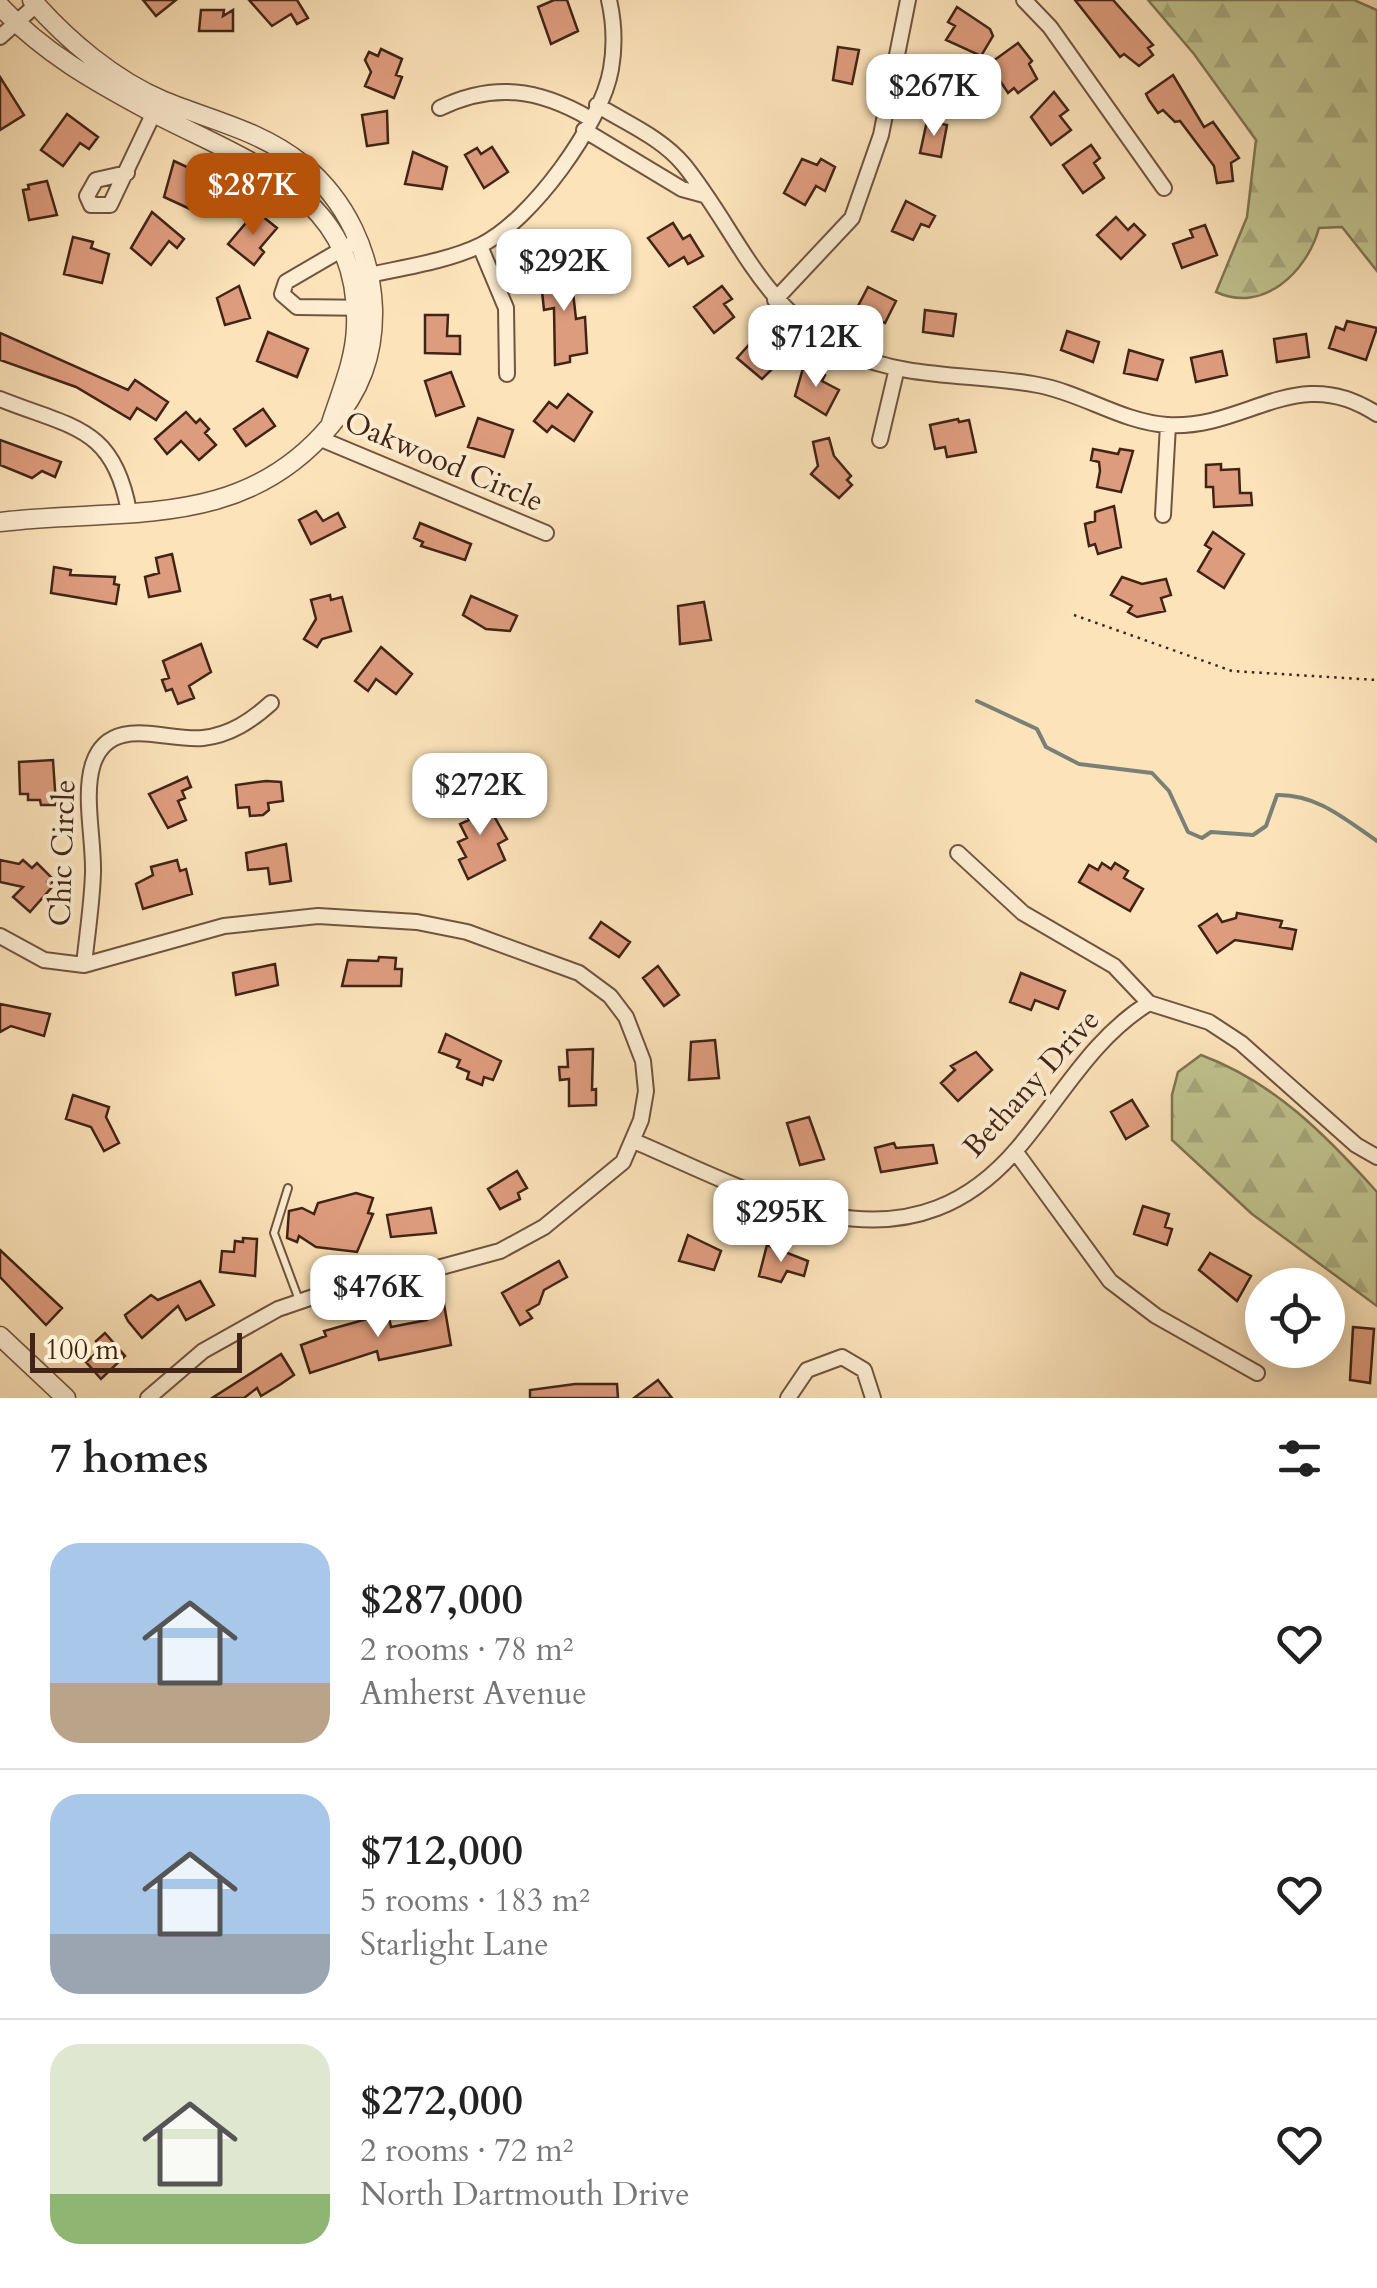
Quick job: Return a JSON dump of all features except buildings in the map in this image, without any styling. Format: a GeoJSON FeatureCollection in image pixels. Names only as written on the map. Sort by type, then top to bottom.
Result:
{"type":"FeatureCollection","features":[{"type":"Feature","properties":{"kind":"street"},"geometry":{"type":"LineString","coordinates":[[351,280],[480,246],[537,198],[590,118],[611,71],[614,21],[609,0]]}},
{"type":"Feature","properties":{"kind":"street"},"geometry":{"type":"LineString","coordinates":[[776,300],[852,218],[881,135],[908,0]]}},
{"type":"Feature","properties":{"kind":"street"},"geometry":{"type":"LineString","coordinates":[[1024,0],[1050,28],[1164,188]]}},
{"type":"Feature","properties":{"kind":"street"},"geometry":{"type":"LineString","coordinates":[[0,37],[34,2],[86,51],[157,106]]}},
{"type":"Feature","properties":{"kind":"street"},"geometry":{"type":"LineString","coordinates":[[0,6],[72,68],[157,106],[262,139],[303,164],[344,210],[351,280],[364,308],[369,358],[350,405],[325,433],[277,476],[228,500],[192,508],[0,522]]}},
{"type":"Feature","properties":{"kind":"street"},"geometry":{"type":"LineString","coordinates":[[440,108],[469,94],[506,90],[540,95],[665,146],[776,300],[846,351],[897,368],[1042,385],[1168,426],[1212,421],[1303,392],[1328,392],[1377,414]]}},
{"type":"Feature","properties":{"kind":"street"},"geometry":{"type":"LineString","coordinates":[[126,173],[157,106]]}},
{"type":"Feature","properties":{"kind":"street"},"geometry":{"type":"LineString","coordinates":[[590,118],[682,188],[704,195]]}},
{"type":"Feature","properties":{"kind":"street"},"geometry":{"type":"LineString","coordinates":[[350,244],[372,275],[364,308]]}},
{"type":"Feature","properties":{"kind":"street"},"geometry":{"type":"LineString","coordinates":[[350,244],[286,282],[282,294],[296,307],[364,308]]}},
{"type":"Feature","properties":{"kind":"street"},"geometry":{"type":"LineString","coordinates":[[480,246],[506,308],[507,374]]}},
{"type":"Feature","properties":{"kind":"street"},"geometry":{"type":"LineString","coordinates":[[880,440],[897,368]]}},
{"type":"Feature","properties":{"kind":"street"},"geometry":{"type":"LineString","coordinates":[[0,398],[76,429],[104,447],[122,474],[129,512]]}},
{"type":"Feature","properties":{"kind":"street"},"geometry":{"type":"LineString","coordinates":[[1163,514],[1168,426]]}},
{"type":"Feature","properties":{"kind":"street","name":"Oakwood Circle"},"geometry":{"type":"LineString","coordinates":[[325,433],[546,533]]}},
{"type":"Feature","properties":{"kind":"street","name":"Chic Circle"},"geometry":{"type":"LineString","coordinates":[[84,966],[93,875],[91,776],[99,753],[117,736],[142,732],[200,738],[229,732],[270,704]]}},
{"type":"Feature","properties":{"kind":"street"},"geometry":{"type":"LineString","coordinates":[[958,853],[1023,913],[1114,966],[1149,1003],[1208,1022],[1240,1043],[1356,1145],[1377,1156]]}},
{"type":"Feature","properties":{"kind":"street"},"geometry":{"type":"LineString","coordinates":[[0,936],[44,960],[84,966],[224,926],[318,916],[417,922],[467,932],[579,973],[610,996],[626,1017],[643,1061],[646,1091],[634,1141],[609,1176],[544,1227],[500,1250],[434,1269],[348,1285],[278,1308],[203,1351],[148,1398]]}},
{"type":"Feature","properties":{"kind":"street","name":"Bethany Drive"},"geometry":{"type":"LineString","coordinates":[[634,1141],[780,1204],[838,1220],[890,1221],[920,1216],[947,1204],[1016,1151],[1084,1059],[1127,1016],[1149,1003]]}},
{"type":"Feature","properties":{"kind":"street"},"geometry":{"type":"LineString","coordinates":[[1016,1151],[1110,1281],[1156,1316],[1257,1373]]}},
{"type":"Feature","properties":{"kind":"street"},"geometry":{"type":"LineString","coordinates":[[0,1336],[66,1398]]}},
{"type":"Feature","properties":{"kind":"street"},"geometry":{"type":"LineString","coordinates":[[788,1398],[806,1370],[842,1357],[864,1370],[873,1398]]}},
{"type":"Feature","properties":{"kind":"lane"},"geometry":{"type":"LineString","coordinates":[[288,1188],[274,1233],[300,1301]]}},
{"type":"Feature","properties":{"kind":"path"},"geometry":{"type":"LineString","coordinates":[[1074,615],[1232,671],[1377,680]]}},
{"type":"Feature","properties":{"kind":"green space"},"geometry":{"type":"Polygon","coordinates":[[[1148,0],[1354,0],[1377,10],[1377,271],[1342,227],[1319,228],[1304,260],[1281,285],[1250,297],[1216,292],[1247,217],[1256,140],[1194,54],[1148,0]]]}},
{"type":"Feature","properties":{"kind":"green space"},"geometry":{"type":"Polygon","coordinates":[[[1201,1055],[1252,1080],[1297,1112],[1377,1192],[1377,1306],[1345,1282],[1345,1268],[1325,1268],[1252,1214],[1172,1140],[1172,1095],[1178,1072],[1201,1055]]]}},
{"type":"Feature","properties":{"kind":"waterway"},"geometry":{"type":"LineString","coordinates":[[977,701],[1037,729],[1046,747],[1079,764],[1152,773],[1169,791],[1188,832],[1202,838],[1211,832],[1253,835],[1266,826],[1277,795],[1318,804],[1377,841]]}}]}
